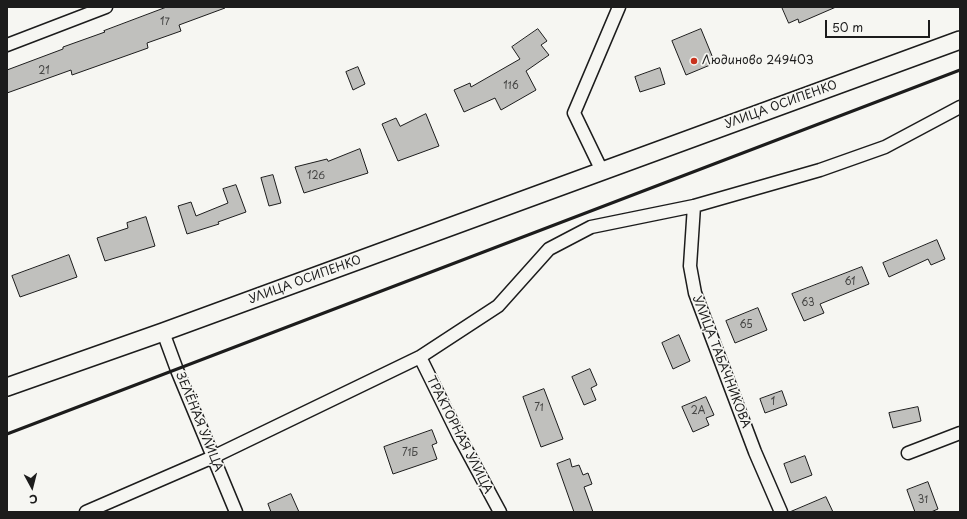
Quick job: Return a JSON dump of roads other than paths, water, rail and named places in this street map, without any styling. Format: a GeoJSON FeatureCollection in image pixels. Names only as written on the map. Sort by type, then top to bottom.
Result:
{"type":"FeatureCollection","features":[{"type":"Feature","properties":{"kind":"street"},"geometry":{"type":"LineString","coordinates":[[7,45],[106,7]]}},
{"type":"Feature","properties":{"kind":"street"},"geometry":{"type":"LineString","coordinates":[[602,171],[574,113],[619,7]]}},
{"type":"Feature","properties":{"kind":"street","name":"УЛИЦА ОСИПЕНКО"},"geometry":{"type":"LineString","coordinates":[[7,387],[163,332],[960,40]]}},
{"type":"Feature","properties":{"kind":"street"},"geometry":{"type":"LineString","coordinates":[[86,512],[213,457],[420,357],[498,306],[549,249],[591,227],[694,206],[820,170],[885,146],[960,107]]}},
{"type":"Feature","properties":{"kind":"street","name":"УЛИЦА ТАБАЧНИКОВА"},"geometry":{"type":"LineString","coordinates":[[694,206],[690,266],[695,293],[756,452],[781,512]]}},
{"type":"Feature","properties":{"kind":"street","name":"ЗЕЛЁНАЯ УЛИЦА"},"geometry":{"type":"LineString","coordinates":[[163,332],[236,512]]}},
{"type":"Feature","properties":{"kind":"street","name":"ТРАКТОРНАЯ УЛИЦА"},"geometry":{"type":"LineString","coordinates":[[420,357],[460,438],[500,512]]}},
{"type":"Feature","properties":{"kind":"street"},"geometry":{"type":"LineString","coordinates":[[908,453],[960,433]]}},
{"type":"Feature","properties":{"kind":"railway"},"geometry":{"type":"LineString","coordinates":[[7,434],[960,70]]}},
{"type":"Feature","properties":{"kind":"place","name":"Людиново 249403"},"geometry":{"type":"Point","coordinates":[694,61]}}]}
